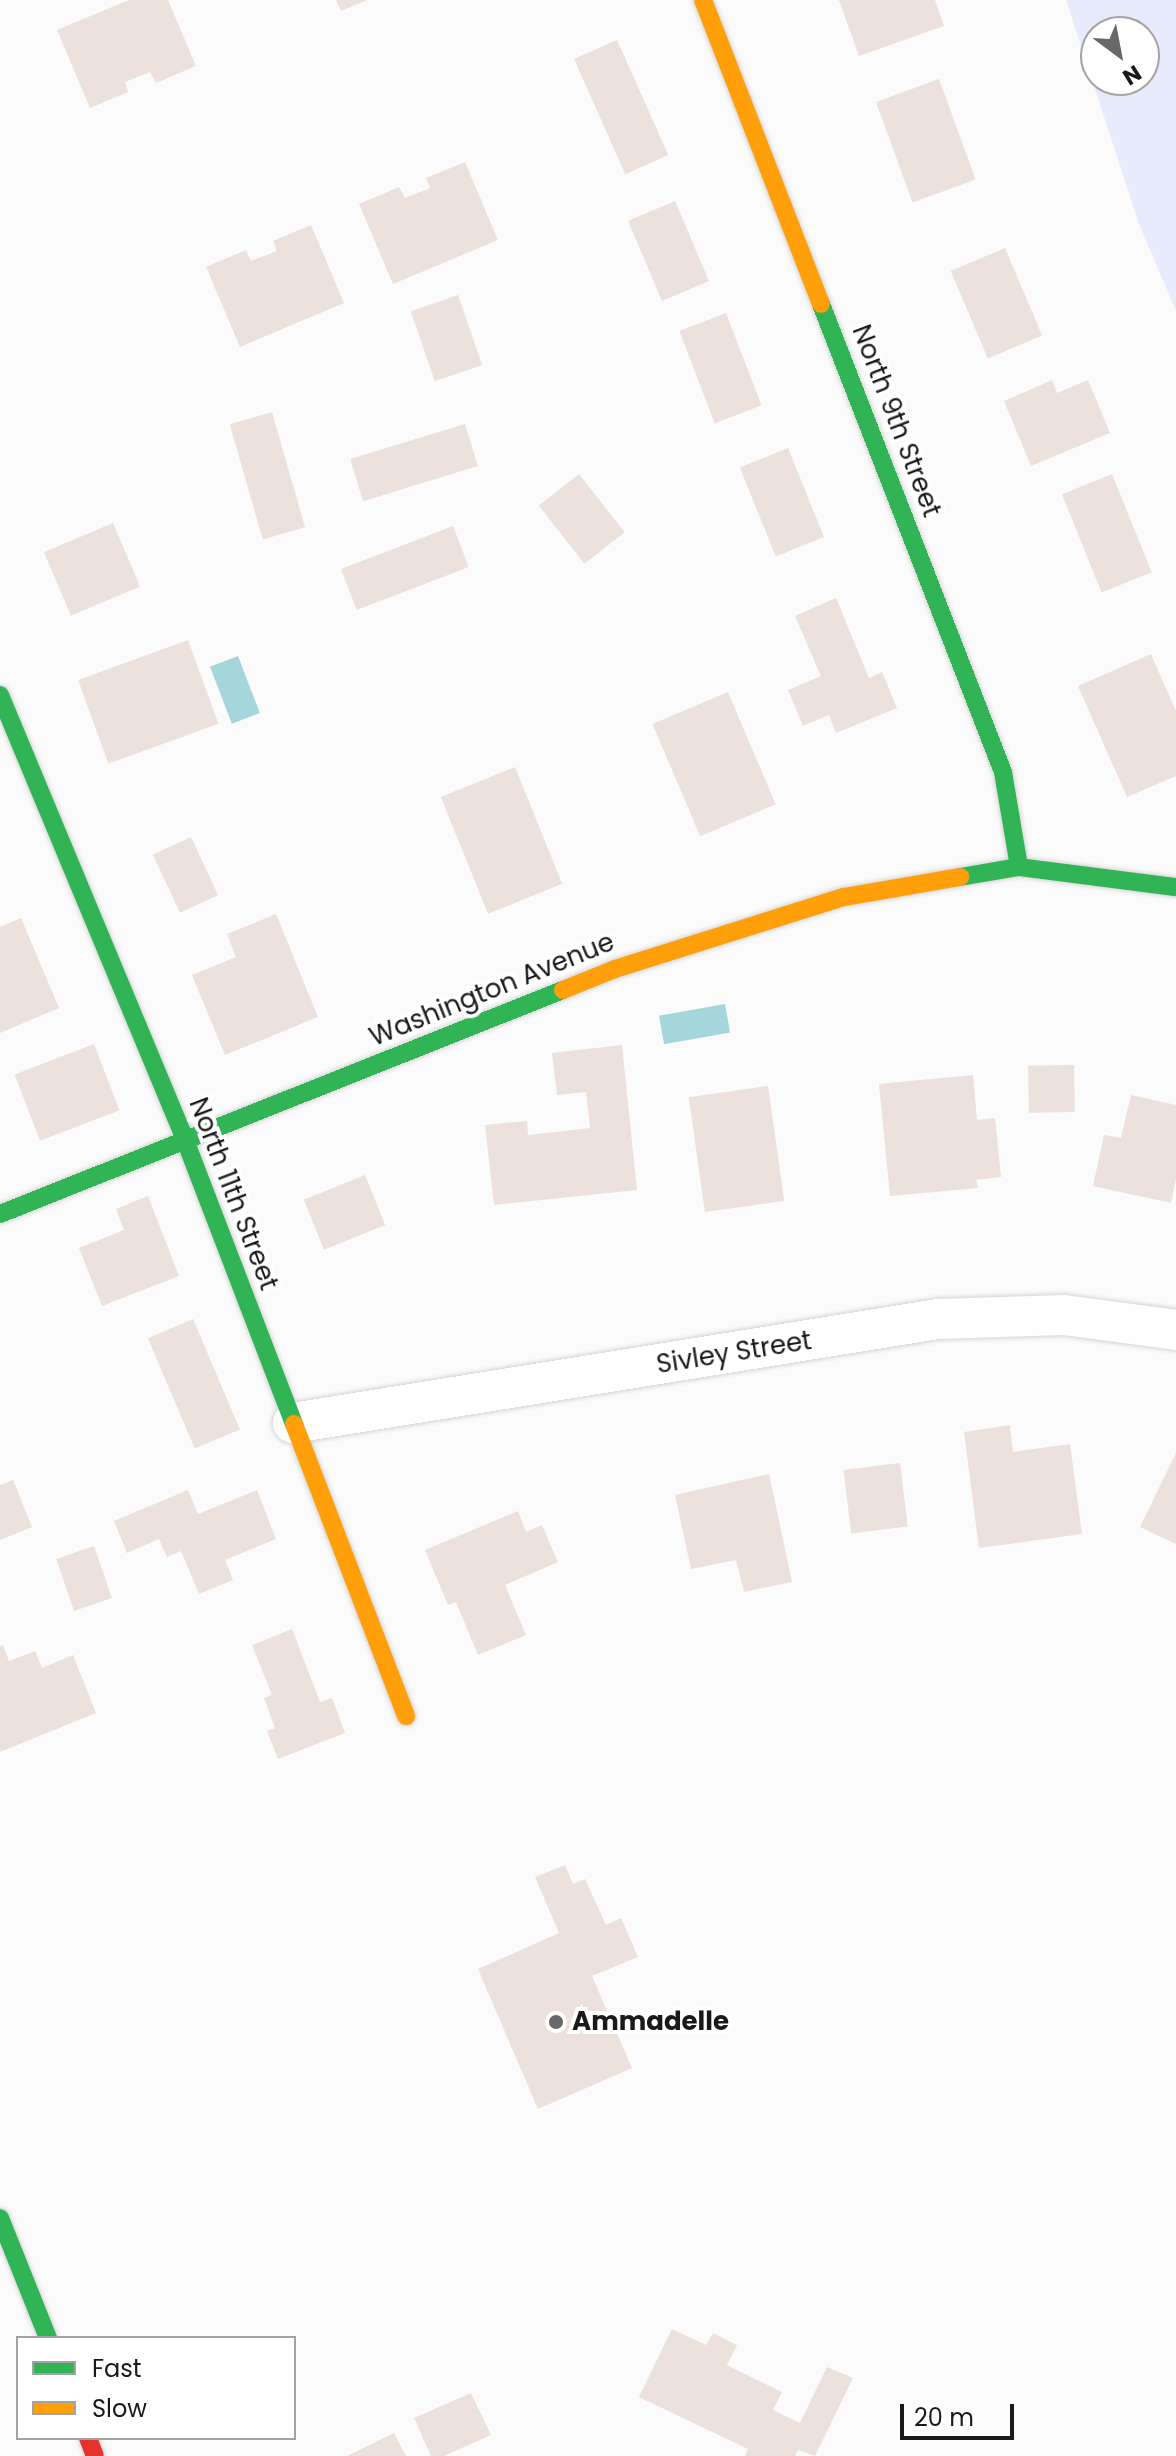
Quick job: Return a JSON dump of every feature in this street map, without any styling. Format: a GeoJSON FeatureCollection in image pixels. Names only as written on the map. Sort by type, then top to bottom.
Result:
{"type":"FeatureCollection","features":[{"type":"Feature","properties":{"kind":"street","name":"North 9th Street"},"geometry":{"type":"LineString","coordinates":[[703,0],[1003,772],[1019,867]]}},
{"type":"Feature","properties":{"kind":"street","name":"North 11th Street"},"geometry":{"type":"LineString","coordinates":[[0,695],[185,1140],[406,1716]]}},
{"type":"Feature","properties":{"kind":"street","name":"Washington Avenue"},"geometry":{"type":"LineString","coordinates":[[0,1214],[629,964],[844,897],[1019,867],[1176,887]]}},
{"type":"Feature","properties":{"kind":"street","name":"Sivley Street"},"geometry":{"type":"LineString","coordinates":[[293,1423],[938,1319],[1064,1315],[1176,1330]]}},
{"type":"Feature","properties":{"kind":"street"},"geometry":{"type":"LineString","coordinates":[[0,2218],[47,2336]]}},
{"type":"Feature","properties":{"kind":"shaded area"},"geometry":{"type":"Polygon","coordinates":[[[1066,0],[1176,0],[1176,311],[1139,224],[1097,96],[1160,96],[1160,16],[1080,16],[1080,43],[1066,0]]]}},
{"type":"Feature","properties":{"kind":"water"},"geometry":{"type":"Polygon","coordinates":[[[238,656],[260,713],[232,724],[210,667],[238,656]]]}},
{"type":"Feature","properties":{"kind":"water"},"geometry":{"type":"Polygon","coordinates":[[[725,1004],[730,1033],[664,1044],[659,1016],[725,1004]]]}},
{"type":"Feature","properties":{"kind":"building"},"geometry":{"type":"Polygon","coordinates":[[[129,0],[168,0],[196,66],[156,83],[150,72],[125,82],[128,92],[90,108],[57,30],[129,0]]]}},
{"type":"Feature","properties":{"kind":"building"},"geometry":{"type":"Polygon","coordinates":[[[336,0],[367,0],[341,11],[336,0]]]}},
{"type":"Feature","properties":{"kind":"building"},"geometry":{"type":"Polygon","coordinates":[[[839,0],[935,0],[944,26],[859,56],[839,0]]]}},
{"type":"Feature","properties":{"kind":"building"},"geometry":{"type":"Polygon","coordinates":[[[617,40],[668,155],[625,174],[574,59],[617,40]]]}},
{"type":"Feature","properties":{"kind":"building"},"geometry":{"type":"Polygon","coordinates":[[[939,79],[976,180],[913,202],[876,102],[939,79]]]}},
{"type":"Feature","properties":{"kind":"building"},"geometry":{"type":"Polygon","coordinates":[[[465,162],[498,240],[393,284],[359,204],[399,187],[405,198],[430,188],[426,178],[465,162]]]}},
{"type":"Feature","properties":{"kind":"building"},"geometry":{"type":"Polygon","coordinates":[[[675,201],[709,281],[662,301],[628,221],[675,201]]]}},
{"type":"Feature","properties":{"kind":"building"},"geometry":{"type":"Polygon","coordinates":[[[311,225],[344,303],[240,347],[206,267],[246,250],[251,261],[277,251],[273,241],[311,225]]]}},
{"type":"Feature","properties":{"kind":"building"},"geometry":{"type":"Polygon","coordinates":[[[1005,248],[1042,335],[988,359],[951,271],[1005,248]]]}},
{"type":"Feature","properties":{"kind":"building"},"geometry":{"type":"Polygon","coordinates":[[[458,295],[482,365],[435,381],[411,311],[458,295]]]}},
{"type":"Feature","properties":{"kind":"building"},"geometry":{"type":"Polygon","coordinates":[[[726,313],[761,405],[715,423],[679,331],[726,313]]]}},
{"type":"Feature","properties":{"kind":"building"},"geometry":{"type":"Polygon","coordinates":[[[1052,380],[1057,393],[1088,380],[1110,433],[1031,466],[1004,401],[1052,380]]]}},
{"type":"Feature","properties":{"kind":"building"},"geometry":{"type":"Polygon","coordinates":[[[272,412],[305,527],[263,539],[230,424],[272,412]]]}},
{"type":"Feature","properties":{"kind":"building"},"geometry":{"type":"Polygon","coordinates":[[[465,424],[478,466],[363,501],[350,459],[465,424]]]}},
{"type":"Feature","properties":{"kind":"building"},"geometry":{"type":"Polygon","coordinates":[[[788,448],[824,537],[776,556],[740,467],[788,448]]]}},
{"type":"Feature","properties":{"kind":"building"},"geometry":{"type":"Polygon","coordinates":[[[579,474],[625,532],[584,564],[539,505],[579,474]]]}},
{"type":"Feature","properties":{"kind":"building"},"geometry":{"type":"Polygon","coordinates":[[[1112,474],[1152,572],[1102,593],[1062,494],[1112,474]]]}},
{"type":"Feature","properties":{"kind":"building"},"geometry":{"type":"Polygon","coordinates":[[[113,523],[140,587],[71,616],[44,552],[113,523]]]}},
{"type":"Feature","properties":{"kind":"building"},"geometry":{"type":"Polygon","coordinates":[[[453,526],[469,567],[357,610],[341,569],[453,526]]]}},
{"type":"Feature","properties":{"kind":"building"},"geometry":{"type":"Polygon","coordinates":[[[836,598],[869,678],[882,672],[897,708],[836,733],[829,715],[803,726],[788,690],[821,676],[795,616],[836,598]]]}},
{"type":"Feature","properties":{"kind":"building"},"geometry":{"type":"Polygon","coordinates":[[[188,640],[218,724],[108,764],[78,680],[188,640]]]}},
{"type":"Feature","properties":{"kind":"building"},"geometry":{"type":"Polygon","coordinates":[[[1151,654],[1176,711],[1176,776],[1127,797],[1078,686],[1151,654]]]}},
{"type":"Feature","properties":{"kind":"building"},"geometry":{"type":"Polygon","coordinates":[[[728,692],[776,804],[700,836],[653,724],[728,692]]]}},
{"type":"Feature","properties":{"kind":"building"},"geometry":{"type":"Polygon","coordinates":[[[515,767],[562,884],[488,914],[441,797],[515,767]]]}},
{"type":"Feature","properties":{"kind":"building"},"geometry":{"type":"Polygon","coordinates":[[[191,837],[218,895],[180,913],[153,855],[191,837]]]}},
{"type":"Feature","properties":{"kind":"building"},"geometry":{"type":"Polygon","coordinates":[[[276,914],[318,1017],[225,1055],[192,975],[236,957],[227,934],[276,914]]]}},
{"type":"Feature","properties":{"kind":"building"},"geometry":{"type":"Polygon","coordinates":[[[21,918],[59,1008],[0,1033],[0,927],[21,918]]]}},
{"type":"Feature","properties":{"kind":"building"},"geometry":{"type":"Polygon","coordinates":[[[94,1044],[119,1110],[40,1141],[15,1074],[94,1044]]]}},
{"type":"Feature","properties":{"kind":"building"},"geometry":{"type":"Polygon","coordinates":[[[622,1045],[637,1190],[494,1205],[485,1125],[527,1121],[528,1135],[590,1128],[586,1092],[557,1095],[552,1053],[622,1045]]]}},
{"type":"Feature","properties":{"kind":"building"},"geometry":{"type":"Polygon","coordinates":[[[1074,1065],[1075,1112],[1029,1113],[1028,1066],[1074,1065]]]}},
{"type":"Feature","properties":{"kind":"building"},"geometry":{"type":"Polygon","coordinates":[[[973,1075],[977,1120],[995,1118],[1001,1177],[976,1180],[978,1188],[890,1196],[879,1084],[973,1075]]]}},
{"type":"Feature","properties":{"kind":"building"},"geometry":{"type":"Polygon","coordinates":[[[768,1086],[784,1201],[705,1212],[689,1097],[768,1086]]]}},
{"type":"Feature","properties":{"kind":"building"},"geometry":{"type":"Polygon","coordinates":[[[1131,1095],[1176,1105],[1176,1179],[1171,1203],[1093,1186],[1104,1135],[1121,1138],[1131,1095]]]}},
{"type":"Feature","properties":{"kind":"building"},"geometry":{"type":"Polygon","coordinates":[[[365,1175],[385,1225],[324,1250],[304,1200],[365,1175]]]}},
{"type":"Feature","properties":{"kind":"building"},"geometry":{"type":"Polygon","coordinates":[[[148,1196],[179,1276],[102,1306],[79,1248],[124,1230],[116,1209],[148,1196]]]}},
{"type":"Feature","properties":{"kind":"building"},"geometry":{"type":"Polygon","coordinates":[[[193,1319],[240,1429],[195,1449],[148,1338],[193,1319]]]}},
{"type":"Feature","properties":{"kind":"building"},"geometry":{"type":"Polygon","coordinates":[[[1010,1425],[1013,1452],[1070,1444],[1082,1534],[979,1548],[964,1432],[1010,1425]]]}},
{"type":"Feature","properties":{"kind":"building"},"geometry":{"type":"Polygon","coordinates":[[[1176,1453],[1176,1544],[1140,1527],[1176,1453]]]}},
{"type":"Feature","properties":{"kind":"building"},"geometry":{"type":"Polygon","coordinates":[[[900,1463],[908,1527],[851,1533],[843,1470],[900,1463]]]}},
{"type":"Feature","properties":{"kind":"building"},"geometry":{"type":"Polygon","coordinates":[[[769,1474],[792,1582],[744,1592],[736,1560],[691,1569],[675,1495],[769,1474]]]}},
{"type":"Feature","properties":{"kind":"building"},"geometry":{"type":"Polygon","coordinates":[[[13,1480],[32,1527],[0,1540],[0,1485],[13,1480]]]}},
{"type":"Feature","properties":{"kind":"building"},"geometry":{"type":"Polygon","coordinates":[[[188,1490],[198,1514],[257,1490],[276,1539],[225,1560],[233,1580],[199,1594],[181,1551],[167,1557],[159,1539],[127,1553],[114,1521],[188,1490]]]}},
{"type":"Feature","properties":{"kind":"building"},"geometry":{"type":"Polygon","coordinates":[[[518,1511],[526,1532],[542,1525],[558,1562],[505,1585],[526,1635],[478,1655],[456,1602],[448,1605],[425,1550],[518,1511]]]}},
{"type":"Feature","properties":{"kind":"building"},"geometry":{"type":"Polygon","coordinates":[[[94,1546],[112,1598],[74,1611],[56,1559],[94,1546]]]}},
{"type":"Feature","properties":{"kind":"building"},"geometry":{"type":"Polygon","coordinates":[[[292,1629],[320,1702],[332,1698],[345,1733],[278,1759],[267,1731],[275,1728],[264,1698],[272,1695],[252,1645],[292,1629]]]}},
{"type":"Feature","properties":{"kind":"building"},"geometry":{"type":"Polygon","coordinates":[[[3,1645],[9,1661],[35,1651],[42,1668],[73,1655],[96,1713],[0,1752],[0,1646],[3,1645]]]}},
{"type":"Feature","properties":{"kind":"building","name":"Ammadelle"},"geometry":{"type":"Polygon","coordinates":[[[565,1865],[573,1884],[585,1879],[606,1925],[621,1918],[638,1957],[592,1976],[632,2068],[538,2109],[478,1969],[559,1933],[535,1877],[565,1865]]]}},
{"type":"Feature","properties":{"kind":"building"},"geometry":{"type":"Polygon","coordinates":[[[672,2329],[706,2345],[713,2333],[737,2345],[727,2365],[782,2392],[773,2410],[800,2423],[827,2367],[853,2378],[815,2456],[798,2450],[795,2456],[745,2456],[748,2449],[639,2397],[672,2329]]]}},
{"type":"Feature","properties":{"kind":"building"},"geometry":{"type":"Polygon","coordinates":[[[471,2393],[491,2435],[444,2456],[431,2456],[414,2418],[471,2393]]]}},
{"type":"Feature","properties":{"kind":"building"},"geometry":{"type":"Polygon","coordinates":[[[394,2433],[406,2456],[347,2456],[394,2433]]]}},
{"type":"Feature","properties":{"kind":"traffic: fast"},"geometry":{"type":"LineString","coordinates":[[821,304],[1003,772],[1019,867]]}},
{"type":"Feature","properties":{"kind":"traffic: fast"},"geometry":{"type":"LineString","coordinates":[[0,695],[185,1140],[294,1424]]}},
{"type":"Feature","properties":{"kind":"traffic: fast"},"geometry":{"type":"LineString","coordinates":[[960,877],[1019,867],[1176,887]]}},
{"type":"Feature","properties":{"kind":"traffic: fast"},"geometry":{"type":"LineString","coordinates":[[0,1214],[563,990]]}},
{"type":"Feature","properties":{"kind":"traffic: fast"},"geometry":{"type":"LineString","coordinates":[[0,2218],[47,2336]]}},
{"type":"Feature","properties":{"kind":"traffic: slow"},"geometry":{"type":"LineString","coordinates":[[703,0],[821,304]]}},
{"type":"Feature","properties":{"kind":"traffic: slow"},"geometry":{"type":"LineString","coordinates":[[563,990],[615,969],[844,897],[960,877]]}},
{"type":"Feature","properties":{"kind":"traffic: slow"},"geometry":{"type":"LineString","coordinates":[[294,1424],[406,1716]]}},
{"type":"Feature","properties":{"kind":"traffic: jam"},"geometry":{"type":"LineString","coordinates":[[89,2440],[95,2456]]}},
{"type":"Feature","properties":{"kind":"place","name":"Ammadelle"},"geometry":{"type":"Point","coordinates":[556,2022]}}]}
